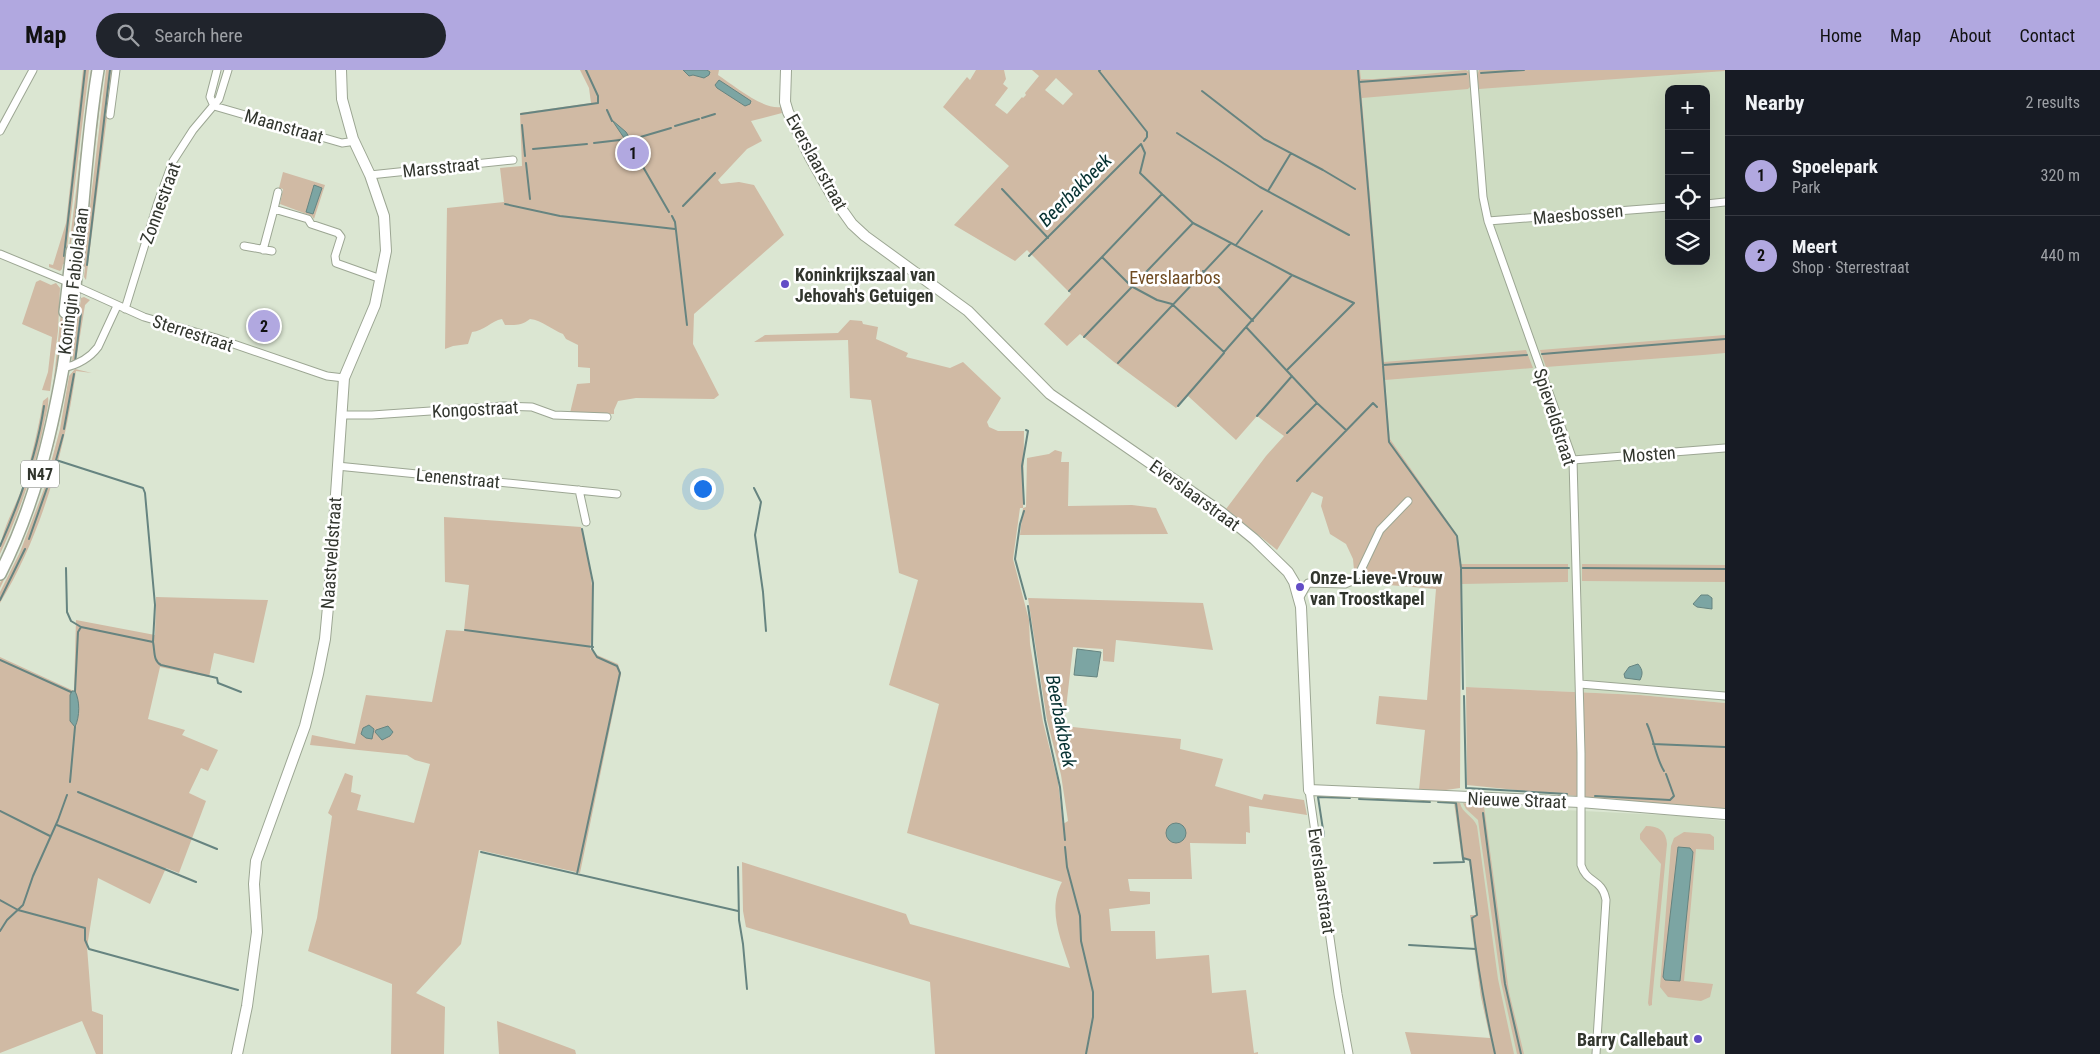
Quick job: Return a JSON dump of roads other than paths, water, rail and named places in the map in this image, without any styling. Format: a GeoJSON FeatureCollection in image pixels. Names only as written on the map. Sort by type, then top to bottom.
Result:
{"type":"FeatureCollection","features":[{"type":"Feature","properties":{"kind":"main road","name":"Koningin Fabiolalaan"},"geometry":{"type":"LineString","coordinates":[[0,574],[25,519],[40,476],[51,432],[63,368],[98,71]]}},
{"type":"Feature","properties":{"kind":"street"},"geometry":{"type":"LineString","coordinates":[[0,132],[33,70]]}},
{"type":"Feature","properties":{"kind":"street"},"geometry":{"type":"LineString","coordinates":[[110,115],[116,70]]}},
{"type":"Feature","properties":{"kind":"street"},"geometry":{"type":"LineString","coordinates":[[214,106],[210,96],[217,70]]}},
{"type":"Feature","properties":{"kind":"street","name":"Zonnestraat"},"geometry":{"type":"LineString","coordinates":[[125,309],[158,202],[173,161],[193,130],[219,99],[228,70]]}},
{"type":"Feature","properties":{"kind":"street","name":"Naastveldstraat"},"geometry":{"type":"LineString","coordinates":[[237,1054],[241,1040],[257,932],[254,884],[256,861],[264,834],[305,726],[325,639],[330,596],[344,378],[374,305],[386,250],[386,228],[378,196],[353,138],[342,100],[341,70]]}},
{"type":"Feature","properties":{"kind":"street","name":"Everslaarstraat"},"geometry":{"type":"LineString","coordinates":[[786,70],[786,107],[806,149],[832,196],[864,236],[968,311],[1050,394],[1238,525],[1270,552],[1294,582],[1300,597],[1309,790],[1338,994],[1349,1054]]}},
{"type":"Feature","properties":{"kind":"street","name":"Spieveldstraat"},"geometry":{"type":"LineString","coordinates":[[1473,70],[1483,197],[1488,221],[1573,460],[1580,684],[1581,865],[1587,876],[1600,884],[1604,890],[1606,900],[1596,1054]]}},
{"type":"Feature","properties":{"kind":"street","name":"Maanstraat"},"geometry":{"type":"LineString","coordinates":[[214,106],[342,143],[349,142],[353,138]]}},
{"type":"Feature","properties":{"kind":"street","name":"Marsstraat"},"geometry":{"type":"LineString","coordinates":[[370,175],[513,160]]}},
{"type":"Feature","properties":{"kind":"street"},"geometry":{"type":"LineString","coordinates":[[263,250],[278,192]]}},
{"type":"Feature","properties":{"kind":"street"},"geometry":{"type":"LineString","coordinates":[[1710,204],[1725,202]]}},
{"type":"Feature","properties":{"kind":"street","name":"Maesbossen"},"geometry":{"type":"LineString","coordinates":[[1488,221],[1665,207]]}},
{"type":"Feature","properties":{"kind":"street"},"geometry":{"type":"LineString","coordinates":[[274,209],[308,219],[311,224],[338,233],[341,237],[335,256],[336,263],[381,279]]}},
{"type":"Feature","properties":{"kind":"street"},"geometry":{"type":"LineString","coordinates":[[244,246],[272,251]]}},
{"type":"Feature","properties":{"kind":"street","name":"Sterrestraat"},"geometry":{"type":"LineString","coordinates":[[0,254],[144,317],[216,338],[223,342],[327,376],[344,378]]}},
{"type":"Feature","properties":{"kind":"street"},"geometry":{"type":"LineString","coordinates":[[63,368],[76,365],[93,353],[98,347],[117,306]]}},
{"type":"Feature","properties":{"kind":"street","name":"Kongostraat"},"geometry":{"type":"LineString","coordinates":[[342,415],[372,415],[504,406],[532,407],[554,415],[607,417]]}},
{"type":"Feature","properties":{"kind":"street","name":"Mosten"},"geometry":{"type":"LineString","coordinates":[[1573,460],[1725,448]]}},
{"type":"Feature","properties":{"kind":"street","name":"Lenenstraat"},"geometry":{"type":"LineString","coordinates":[[337,466],[617,494]]}},
{"type":"Feature","properties":{"kind":"street"},"geometry":{"type":"LineString","coordinates":[[579,490],[586,522]]}},
{"type":"Feature","properties":{"kind":"street"},"geometry":{"type":"LineString","coordinates":[[1294,582],[1345,584],[1352,581],[1360,572],[1380,530],[1408,502]]}},
{"type":"Feature","properties":{"kind":"street"},"geometry":{"type":"LineString","coordinates":[[1300,597],[1308,584]]}},
{"type":"Feature","properties":{"kind":"street"},"geometry":{"type":"LineString","coordinates":[[1580,684],[1725,696]]}},
{"type":"Feature","properties":{"kind":"street","name":"Nieuwe Straat"},"geometry":{"type":"LineString","coordinates":[[1309,790],[1580,802],[1725,814]]}},
{"type":"Feature","properties":{"kind":"water"},"geometry":{"type":"Polygon","coordinates":[[[683,70],[707,70],[710,72],[704,78],[693,75],[689,76],[683,70]]]}},
{"type":"Feature","properties":{"kind":"water"},"geometry":{"type":"Polygon","coordinates":[[[719,80],[751,101],[750,104],[745,106],[717,88],[715,85],[719,80]]]}},
{"type":"Feature","properties":{"kind":"water"},"geometry":{"type":"Polygon","coordinates":[[[612,120],[626,132],[631,140],[626,141],[612,120]]]}},
{"type":"Feature","properties":{"kind":"water"},"geometry":{"type":"Polygon","coordinates":[[[314,185],[322,188],[313,214],[306,212],[314,185]]]}},
{"type":"Feature","properties":{"kind":"water"},"geometry":{"type":"Polygon","coordinates":[[[1701,595],[1708,595],[1712,598],[1712,609],[1697,607],[1693,604],[1701,595]]]}},
{"type":"Feature","properties":{"kind":"water"},"geometry":{"type":"Polygon","coordinates":[[[1077,649],[1101,652],[1097,677],[1074,675],[1077,649]]]}},
{"type":"Feature","properties":{"kind":"water"},"geometry":{"type":"Polygon","coordinates":[[[1638,664],[1642,672],[1640,680],[1625,678],[1624,674],[1629,667],[1638,664]]]}},
{"type":"Feature","properties":{"kind":"water"},"geometry":{"type":"Polygon","coordinates":[[[72,691],[75,691],[79,704],[79,713],[75,727],[70,721],[70,695],[72,691]]]}},
{"type":"Feature","properties":{"kind":"water"},"geometry":{"type":"Polygon","coordinates":[[[369,725],[374,729],[372,739],[366,738],[361,734],[363,728],[369,725]]]}},
{"type":"Feature","properties":{"kind":"water"},"geometry":{"type":"Polygon","coordinates":[[[388,726],[393,732],[382,740],[375,732],[388,726]]]}},
{"type":"Feature","properties":{"kind":"water"},"geometry":{"type":"Polygon","coordinates":[[[1176,823],[1183,826],[1186,833],[1183,840],[1176,843],[1169,840],[1166,833],[1169,826],[1176,823]]]}},
{"type":"Feature","properties":{"kind":"water"},"geometry":{"type":"Polygon","coordinates":[[[1678,847],[1690,848],[1693,852],[1680,981],[1665,980],[1663,977],[1678,847]]]}},
{"type":"Feature","properties":{"kind":"waterway"},"geometry":{"type":"LineString","coordinates":[[64,256],[85,70]]}},
{"type":"Feature","properties":{"kind":"waterway"},"geometry":{"type":"LineString","coordinates":[[87,265],[110,70]]}},
{"type":"Feature","properties":{"kind":"waterway"},"geometry":{"type":"LineString","coordinates":[[521,114],[598,103],[598,96],[586,70]]}},
{"type":"Feature","properties":{"kind":"waterway","name":"Beerbakbeek"},"geometry":{"type":"LineString","coordinates":[[1100,70],[1147,132],[1147,137],[1144,141]]}},
{"type":"Feature","properties":{"kind":"waterway"},"geometry":{"type":"LineString","coordinates":[[1358,70],[1383,365],[1527,355]]}},
{"type":"Feature","properties":{"kind":"waterway"},"geometry":{"type":"LineString","coordinates":[[1481,73],[1524,70]]}},
{"type":"Feature","properties":{"kind":"waterway"},"geometry":{"type":"LineString","coordinates":[[1359,82],[1466,74]]}},
{"type":"Feature","properties":{"kind":"waterway"},"geometry":{"type":"LineString","coordinates":[[1202,91],[1264,139],[1355,189]]}},
{"type":"Feature","properties":{"kind":"waterway"},"geometry":{"type":"LineString","coordinates":[[607,110],[612,121]]}},
{"type":"Feature","properties":{"kind":"waterway"},"geometry":{"type":"LineString","coordinates":[[702,118],[715,114]]}},
{"type":"Feature","properties":{"kind":"waterway"},"geometry":{"type":"LineString","coordinates":[[675,126],[699,119]]}},
{"type":"Feature","properties":{"kind":"waterway"},"geometry":{"type":"LineString","coordinates":[[522,125],[525,156]]}},
{"type":"Feature","properties":{"kind":"waterway"},"geometry":{"type":"LineString","coordinates":[[594,143],[637,138],[671,128]]}},
{"type":"Feature","properties":{"kind":"waterway"},"geometry":{"type":"LineString","coordinates":[[1177,133],[1260,187],[1349,235]]}},
{"type":"Feature","properties":{"kind":"waterway"},"geometry":{"type":"LineString","coordinates":[[533,149],[587,144]]}},
{"type":"Feature","properties":{"kind":"waterway"},"geometry":{"type":"LineString","coordinates":[[1029,256],[1141,144],[1145,153],[1140,173],[1162,194],[1102,257],[1131,286],[1157,300],[1172,304],[1224,352],[1246,327],[1317,403],[1346,430]]}},
{"type":"Feature","properties":{"kind":"waterway"},"geometry":{"type":"LineString","coordinates":[[635,153],[669,212]]}},
{"type":"Feature","properties":{"kind":"waterway"},"geometry":{"type":"LineString","coordinates":[[1268,191],[1291,153]]}},
{"type":"Feature","properties":{"kind":"waterway"},"geometry":{"type":"LineString","coordinates":[[526,163],[530,199]]}},
{"type":"Feature","properties":{"kind":"waterway"},"geometry":{"type":"LineString","coordinates":[[683,206],[715,173]]}},
{"type":"Feature","properties":{"kind":"waterway"},"geometry":{"type":"LineString","coordinates":[[1002,189],[1048,238]]}},
{"type":"Feature","properties":{"kind":"waterway"},"geometry":{"type":"LineString","coordinates":[[1162,194],[1193,223],[1292,275],[1354,303],[1287,370]]}},
{"type":"Feature","properties":{"kind":"waterway"},"geometry":{"type":"LineString","coordinates":[[505,204],[560,216],[675,229]]}},
{"type":"Feature","properties":{"kind":"waterway"},"geometry":{"type":"LineString","coordinates":[[1236,245],[1262,211]]}},
{"type":"Feature","properties":{"kind":"waterway"},"geometry":{"type":"LineString","coordinates":[[672,216],[675,222],[687,325]]}},
{"type":"Feature","properties":{"kind":"waterway"},"geometry":{"type":"LineString","coordinates":[[1084,337],[1193,223]]}},
{"type":"Feature","properties":{"kind":"waterway"},"geometry":{"type":"LineString","coordinates":[[1118,363],[1231,243]]}},
{"type":"Feature","properties":{"kind":"waterway"},"geometry":{"type":"LineString","coordinates":[[1069,291],[1102,257]]}},
{"type":"Feature","properties":{"kind":"waterway"},"geometry":{"type":"LineString","coordinates":[[1203,271],[1253,321]]}},
{"type":"Feature","properties":{"kind":"waterway"},"geometry":{"type":"LineString","coordinates":[[1246,327],[1292,275]]}},
{"type":"Feature","properties":{"kind":"waterway"},"geometry":{"type":"LineString","coordinates":[[75,362],[81,313]]}},
{"type":"Feature","properties":{"kind":"waterway"},"geometry":{"type":"LineString","coordinates":[[1542,354],[1725,339]]}},
{"type":"Feature","properties":{"kind":"waterway"},"geometry":{"type":"LineString","coordinates":[[1178,406],[1224,353]]}},
{"type":"Feature","properties":{"kind":"waterway"},"geometry":{"type":"LineString","coordinates":[[1383,366],[1389,442],[1457,536],[1461,568],[1569,568]]}},
{"type":"Feature","properties":{"kind":"waterway"},"geometry":{"type":"LineString","coordinates":[[64,429],[74,374]]}},
{"type":"Feature","properties":{"kind":"waterway"},"geometry":{"type":"LineString","coordinates":[[1257,416],[1292,376]]}},
{"type":"Feature","properties":{"kind":"waterway"},"geometry":{"type":"LineString","coordinates":[[1287,433],[1317,403]]}},
{"type":"Feature","properties":{"kind":"waterway"},"geometry":{"type":"LineString","coordinates":[[1297,481],[1373,403],[1377,407]]}},
{"type":"Feature","properties":{"kind":"waterway"},"geometry":{"type":"LineString","coordinates":[[0,546],[27,477],[37,442],[44,406]]}},
{"type":"Feature","properties":{"kind":"waterway","name":"Beerbakbeek"},"geometry":{"type":"LineString","coordinates":[[1024,504],[1022,466],[1028,431],[1026,430]]}},
{"type":"Feature","properties":{"kind":"waterway"},"geometry":{"type":"LineString","coordinates":[[29,539],[53,471],[63,435]]}},
{"type":"Feature","properties":{"kind":"waterway"},"geometry":{"type":"LineString","coordinates":[[56,460],[143,488],[155,605],[153,642]]}},
{"type":"Feature","properties":{"kind":"waterway"},"geometry":{"type":"LineString","coordinates":[[754,488],[761,502],[755,535],[766,631]]}},
{"type":"Feature","properties":{"kind":"waterway","name":"Beerbakbeek"},"geometry":{"type":"LineString","coordinates":[[1024,511],[1020,524],[1015,559],[1026,599]]}},
{"type":"Feature","properties":{"kind":"waterway"},"geometry":{"type":"LineString","coordinates":[[577,874],[620,673],[617,666],[597,657],[592,649],[593,583],[582,529]]}},
{"type":"Feature","properties":{"kind":"waterway"},"geometry":{"type":"LineString","coordinates":[[0,600],[25,549]]}},
{"type":"Feature","properties":{"kind":"waterway"},"geometry":{"type":"LineString","coordinates":[[66,568],[67,612],[71,621],[81,627]]}},
{"type":"Feature","properties":{"kind":"waterway"},"geometry":{"type":"LineString","coordinates":[[1583,568],[1725,569]]}},
{"type":"Feature","properties":{"kind":"waterway"},"geometry":{"type":"LineString","coordinates":[[1461,569],[1463,689]]}},
{"type":"Feature","properties":{"kind":"waterway","name":"Beerbakbeek"},"geometry":{"type":"LineString","coordinates":[[1028,606],[1045,720],[1060,787],[1065,840]]}},
{"type":"Feature","properties":{"kind":"waterway"},"geometry":{"type":"LineString","coordinates":[[75,691],[78,632],[81,627],[153,642],[155,658],[161,665],[217,678],[218,683],[241,692]]}},
{"type":"Feature","properties":{"kind":"waterway"},"geometry":{"type":"LineString","coordinates":[[465,630],[593,647]]}},
{"type":"Feature","properties":{"kind":"waterway"},"geometry":{"type":"LineString","coordinates":[[0,660],[71,692]]}},
{"type":"Feature","properties":{"kind":"waterway"},"geometry":{"type":"LineString","coordinates":[[1464,696],[1466,788],[1567,794]]}},
{"type":"Feature","properties":{"kind":"waterway"},"geometry":{"type":"LineString","coordinates":[[1647,724],[1664,771]]}},
{"type":"Feature","properties":{"kind":"waterway"},"geometry":{"type":"LineString","coordinates":[[70,782],[75,727]]}},
{"type":"Feature","properties":{"kind":"waterway"},"geometry":{"type":"LineString","coordinates":[[1653,744],[1725,747]]}},
{"type":"Feature","properties":{"kind":"waterway"},"geometry":{"type":"LineString","coordinates":[[1595,796],[1670,800],[1674,796],[1666,774]]}},
{"type":"Feature","properties":{"kind":"waterway"},"geometry":{"type":"LineString","coordinates":[[78,792],[217,849]]}},
{"type":"Feature","properties":{"kind":"waterway"},"geometry":{"type":"LineString","coordinates":[[0,931],[7,920],[23,905],[67,795]]}},
{"type":"Feature","properties":{"kind":"waterway"},"geometry":{"type":"LineString","coordinates":[[1324,836],[1318,797],[1350,798]]}},
{"type":"Feature","properties":{"kind":"waterway"},"geometry":{"type":"LineString","coordinates":[[1359,799],[1430,802]]}},
{"type":"Feature","properties":{"kind":"waterway"},"geometry":{"type":"LineString","coordinates":[[1438,802],[1456,803],[1463,858],[1470,860],[1477,915],[1472,918],[1474,935],[1495,1054]]}},
{"type":"Feature","properties":{"kind":"waterway"},"geometry":{"type":"LineString","coordinates":[[0,811],[50,836]]}},
{"type":"Feature","properties":{"kind":"waterway"},"geometry":{"type":"LineString","coordinates":[[1483,813],[1505,984],[1521,1054]]}},
{"type":"Feature","properties":{"kind":"waterway"},"geometry":{"type":"LineString","coordinates":[[57,825],[196,882]]}},
{"type":"Feature","properties":{"kind":"waterway","name":"Beerbakbeek"},"geometry":{"type":"LineString","coordinates":[[1065,847],[1067,867],[1080,916],[1081,941],[1093,992],[1093,1017],[1086,1054]]}},
{"type":"Feature","properties":{"kind":"waterway"},"geometry":{"type":"LineString","coordinates":[[481,852],[738,911]]}},
{"type":"Feature","properties":{"kind":"waterway"},"geometry":{"type":"LineString","coordinates":[[1434,863],[1464,862],[1463,859]]}},
{"type":"Feature","properties":{"kind":"waterway"},"geometry":{"type":"LineString","coordinates":[[738,867],[739,920],[747,989]]}},
{"type":"Feature","properties":{"kind":"waterway"},"geometry":{"type":"LineString","coordinates":[[0,900],[18,910],[85,928],[85,940],[89,949],[238,990]]}},
{"type":"Feature","properties":{"kind":"waterway"},"geometry":{"type":"LineString","coordinates":[[1409,945],[1476,949]]}},
{"type":"Feature","properties":{"kind":"place","name":"Spoelepark"},"geometry":{"type":"Point","coordinates":[633,153]}},
{"type":"Feature","properties":{"kind":"place","name":"Koninkrijkszaal van Jehovah's Getuigen"},"geometry":{"type":"Point","coordinates":[785,284]}},
{"type":"Feature","properties":{"kind":"place","name":"Meert"},"geometry":{"type":"Point","coordinates":[264,326]}},
{"type":"Feature","properties":{"kind":"place","name":"Onze-Lieve-Vrouw van Troostkapel"},"geometry":{"type":"Point","coordinates":[1300,587]}},
{"type":"Feature","properties":{"kind":"place","name":"Barry Callebaut"},"geometry":{"type":"Point","coordinates":[1698,1039]}},
{"type":"Feature","properties":{"kind":"park label","name":"Everslaarbos"},"geometry":{"type":"Point","coordinates":[1175,277]}}]}
